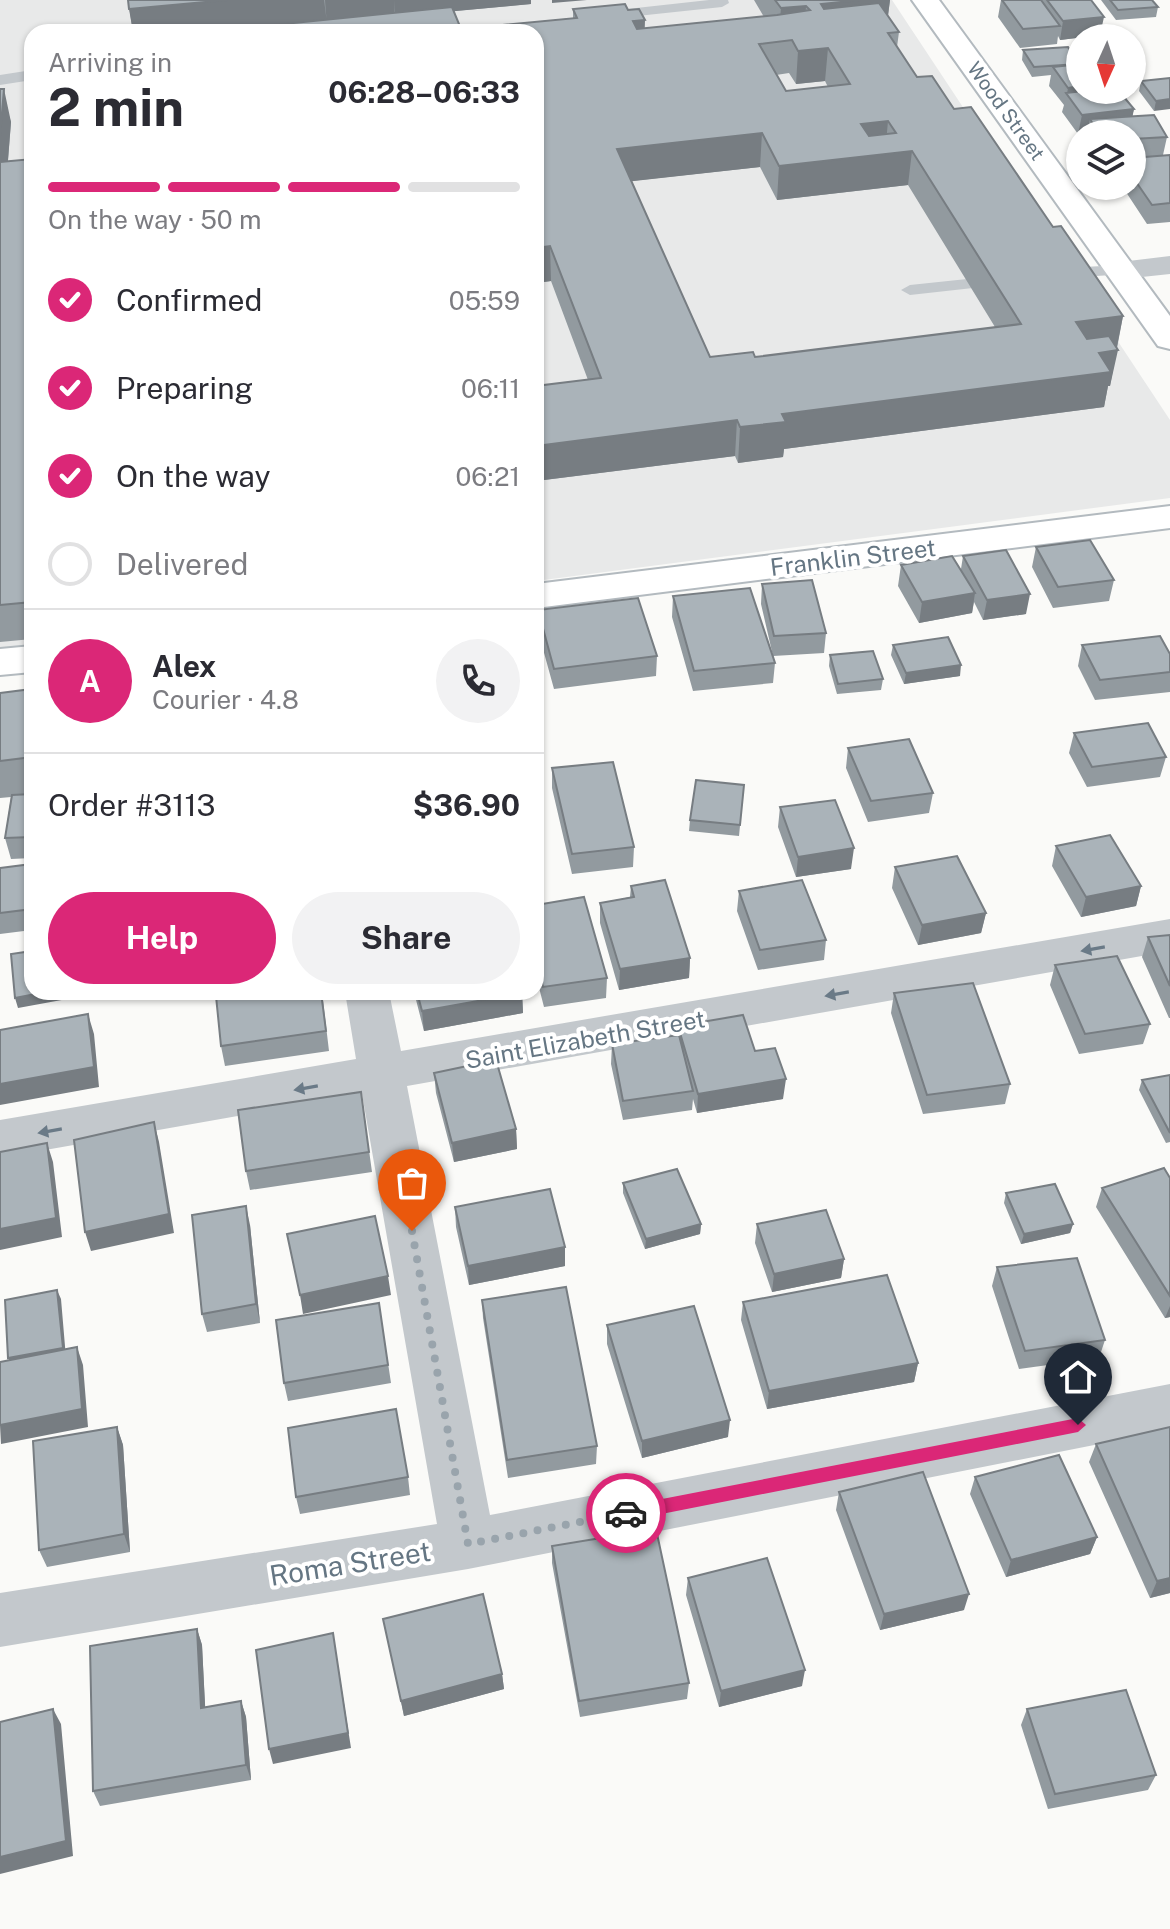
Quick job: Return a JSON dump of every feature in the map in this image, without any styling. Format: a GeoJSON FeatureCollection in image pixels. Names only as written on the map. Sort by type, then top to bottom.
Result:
{"type":"FeatureCollection","features":[{"type":"Feature","properties":{"kind":"main road","name":"Wood Street"},"geometry":{"type":"LineString","coordinates":[[925,0],[1170,339]]}},
{"type":"Feature","properties":{"kind":"main road","name":"Franklin Street"},"geometry":{"type":"LineString","coordinates":[[544,595],[1170,517]]}},
{"type":"Feature","properties":{"kind":"main road"},"geometry":{"type":"LineString","coordinates":[[0,662],[24,660]]}},
{"type":"Feature","properties":{"kind":"street"},"geometry":{"type":"LineString","coordinates":[[1123,270],[1170,265]]}},
{"type":"Feature","properties":{"kind":"street","name":"Saint Elizabeth Street"},"geometry":{"type":"LineString","coordinates":[[0,1139],[383,1075],[1170,935]]}},
{"type":"Feature","properties":{"kind":"street"},"geometry":{"type":"LineString","coordinates":[[369,1000],[468,1544]]}},
{"type":"Feature","properties":{"kind":"street","name":"Roma Street"},"geometry":{"type":"LineString","coordinates":[[0,1620],[468,1544],[1170,1407]]}},
{"type":"Feature","properties":{"kind":"lane"},"geometry":{"type":"LineString","coordinates":[[598,16],[722,3],[721,0]]}},
{"type":"Feature","properties":{"kind":"lane"},"geometry":{"type":"LineString","coordinates":[[0,80],[24,76]]}},
{"type":"Feature","properties":{"kind":"lane"},"geometry":{"type":"LineString","coordinates":[[1063,273],[1123,270]]}},
{"type":"Feature","properties":{"kind":"lane"},"geometry":{"type":"LineString","coordinates":[[910,290],[967,284]]}},
{"type":"Feature","properties":{"kind":"shaded area"},"geometry":{"type":"Polygon","coordinates":[[[0,0],[892,0],[1170,420],[1170,498],[544,580],[544,24],[24,24],[24,648],[0,651],[0,0]]]}},
{"type":"Feature","properties":{"kind":"building"},"geometry":{"type":"Polygon","coordinates":[[[128,0],[227,0],[129,9],[128,0]]]}},
{"type":"Feature","properties":{"kind":"building"},"geometry":{"type":"Polygon","coordinates":[[[775,0],[860,0],[821,4],[824,9],[879,3],[899,32],[888,33],[917,77],[932,76],[954,109],[971,107],[1053,227],[1061,226],[1123,316],[1076,322],[1087,339],[1109,336],[1118,350],[1099,353],[1111,372],[782,414],[786,422],[740,427],[737,420],[544,445],[544,385],[601,378],[550,246],[544,247],[544,24],[514,24],[577,18],[573,9],[625,4],[628,10],[639,9],[645,20],[633,21],[637,29],[810,10],[806,6],[781,8],[775,0]],[[792,40],[759,44],[786,91],[850,84],[828,48],[798,51],[792,40]],[[888,121],[861,124],[869,136],[896,133],[888,121]],[[762,133],[617,149],[710,357],[753,352],[755,357],[1021,324],[912,151],[779,166],[762,133]]]}},
{"type":"Feature","properties":{"kind":"building"},"geometry":{"type":"Polygon","coordinates":[[[1002,0],[1041,0],[1060,26],[1023,29],[1002,0]]]}},
{"type":"Feature","properties":{"kind":"building"},"geometry":{"type":"Polygon","coordinates":[[[1047,0],[1091,0],[1104,17],[1063,21],[1047,0]]]}},
{"type":"Feature","properties":{"kind":"building"},"geometry":{"type":"Polygon","coordinates":[[[1110,0],[1152,0],[1158,7],[1118,10],[1110,0]]]}},
{"type":"Feature","properties":{"kind":"building"},"geometry":{"type":"Polygon","coordinates":[[[452,7],[459,24],[283,24],[452,7]]]}},
{"type":"Feature","properties":{"kind":"building"},"geometry":{"type":"Polygon","coordinates":[[[1066,47],[1066,65],[1034,67],[1023,50],[1066,47]]]}},
{"type":"Feature","properties":{"kind":"building"},"geometry":{"type":"Polygon","coordinates":[[[1066,66],[1066,85],[1053,67],[1066,66]]]}},
{"type":"Feature","properties":{"kind":"building"},"geometry":{"type":"Polygon","coordinates":[[[1170,78],[1170,99],[1156,101],[1146,88],[1146,80],[1170,78]]]}},
{"type":"Feature","properties":{"kind":"building"},"geometry":{"type":"Polygon","coordinates":[[[0,89],[4,89],[0,136],[0,89]]]}},
{"type":"Feature","properties":{"kind":"building"},"geometry":{"type":"Polygon","coordinates":[[[1074,104],[1130,104],[1134,109],[1082,115],[1074,104]]]}},
{"type":"Feature","properties":{"kind":"building"},"geometry":{"type":"Polygon","coordinates":[[[1154,115],[1167,137],[1146,138],[1146,120],[1090,119],[1154,115]]]}},
{"type":"Feature","properties":{"kind":"building"},"geometry":{"type":"Polygon","coordinates":[[[1170,155],[1170,203],[1152,205],[1146,196],[1146,157],[1170,155]]]}},
{"type":"Feature","properties":{"kind":"building"},"geometry":{"type":"Polygon","coordinates":[[[24,160],[24,603],[0,605],[0,162],[24,160]]]}},
{"type":"Feature","properties":{"kind":"building"},"geometry":{"type":"Polygon","coordinates":[[[1090,540],[1114,580],[1058,587],[1036,547],[1090,540]]]}},
{"type":"Feature","properties":{"kind":"building"},"geometry":{"type":"Polygon","coordinates":[[[1006,550],[1030,594],[987,600],[963,556],[1006,550]]]}},
{"type":"Feature","properties":{"kind":"building"},"geometry":{"type":"Polygon","coordinates":[[[952,556],[975,593],[922,602],[901,565],[952,556]]]}},
{"type":"Feature","properties":{"kind":"building"},"geometry":{"type":"Polygon","coordinates":[[[812,580],[826,633],[774,636],[762,584],[812,580]]]}},
{"type":"Feature","properties":{"kind":"building"},"geometry":{"type":"Polygon","coordinates":[[[750,588],[775,663],[694,671],[673,596],[750,588]]]}},
{"type":"Feature","properties":{"kind":"building"},"geometry":{"type":"Polygon","coordinates":[[[638,598],[657,656],[554,669],[544,632],[544,609],[638,598]]]}},
{"type":"Feature","properties":{"kind":"building"},"geometry":{"type":"Polygon","coordinates":[[[1160,636],[1170,654],[1170,672],[1100,680],[1082,645],[1160,636]]]}},
{"type":"Feature","properties":{"kind":"building"},"geometry":{"type":"Polygon","coordinates":[[[948,637],[961,665],[906,673],[893,645],[948,637]]]}},
{"type":"Feature","properties":{"kind":"building"},"geometry":{"type":"Polygon","coordinates":[[[873,651],[883,679],[838,684],[830,655],[873,651]]]}},
{"type":"Feature","properties":{"kind":"building"},"geometry":{"type":"Polygon","coordinates":[[[24,690],[24,758],[0,761],[0,693],[24,690]]]}},
{"type":"Feature","properties":{"kind":"building"},"geometry":{"type":"Polygon","coordinates":[[[1148,723],[1166,757],[1092,767],[1074,733],[1148,723]]]}},
{"type":"Feature","properties":{"kind":"building"},"geometry":{"type":"Polygon","coordinates":[[[909,739],[933,793],[871,801],[848,748],[909,739]]]}},
{"type":"Feature","properties":{"kind":"building"},"geometry":{"type":"Polygon","coordinates":[[[613,762],[634,847],[572,854],[552,768],[613,762]]]}},
{"type":"Feature","properties":{"kind":"building"},"geometry":{"type":"Polygon","coordinates":[[[696,780],[744,785],[740,825],[690,820],[696,780]]]}},
{"type":"Feature","properties":{"kind":"building"},"geometry":{"type":"Polygon","coordinates":[[[24,794],[24,837],[5,838],[12,795],[24,794]]]}},
{"type":"Feature","properties":{"kind":"building"},"geometry":{"type":"Polygon","coordinates":[[[835,800],[854,848],[798,857],[780,807],[835,800]]]}},
{"type":"Feature","properties":{"kind":"building"},"geometry":{"type":"Polygon","coordinates":[[[1110,835],[1141,886],[1086,897],[1056,846],[1110,835]]]}},
{"type":"Feature","properties":{"kind":"building"},"geometry":{"type":"Polygon","coordinates":[[[957,856],[986,913],[922,925],[895,867],[957,856]]]}},
{"type":"Feature","properties":{"kind":"building"},"geometry":{"type":"Polygon","coordinates":[[[24,865],[24,910],[0,913],[0,868],[24,865]]]}},
{"type":"Feature","properties":{"kind":"building"},"geometry":{"type":"Polygon","coordinates":[[[665,880],[690,958],[620,969],[600,903],[634,897],[631,886],[665,880]]]}},
{"type":"Feature","properties":{"kind":"building"},"geometry":{"type":"Polygon","coordinates":[[[802,880],[826,940],[760,950],[739,891],[802,880]]]}},
{"type":"Feature","properties":{"kind":"building"},"geometry":{"type":"Polygon","coordinates":[[[584,897],[607,978],[544,987],[544,904],[584,897]]]}},
{"type":"Feature","properties":{"kind":"building"},"geometry":{"type":"Polygon","coordinates":[[[1170,935],[1170,986],[1148,937],[1170,935]]]}},
{"type":"Feature","properties":{"kind":"building"},"geometry":{"type":"Polygon","coordinates":[[[24,952],[24,996],[15,998],[11,954],[24,952]]]}},
{"type":"Feature","properties":{"kind":"building"},"geometry":{"type":"Polygon","coordinates":[[[1117,956],[1150,1024],[1085,1034],[1055,965],[1117,956]]]}},
{"type":"Feature","properties":{"kind":"building"},"geometry":{"type":"Polygon","coordinates":[[[973,983],[1010,1084],[927,1095],[894,993],[973,983]]]}},
{"type":"Feature","properties":{"kind":"building"},"geometry":{"type":"Polygon","coordinates":[[[216,1000],[322,1000],[326,1031],[221,1046],[216,1000]]]}},
{"type":"Feature","properties":{"kind":"building"},"geometry":{"type":"Polygon","coordinates":[[[419,1000],[483,1000],[422,1011],[419,1000]]]}},
{"type":"Feature","properties":{"kind":"building"},"geometry":{"type":"Polygon","coordinates":[[[88,1014],[94,1067],[0,1084],[0,1030],[88,1014]]]}},
{"type":"Feature","properties":{"kind":"building"},"geometry":{"type":"Polygon","coordinates":[[[743,1015],[755,1051],[775,1048],[786,1079],[698,1094],[678,1026],[743,1015]]]}},
{"type":"Feature","properties":{"kind":"building"},"geometry":{"type":"Polygon","coordinates":[[[679,1035],[693,1091],[623,1101],[612,1044],[679,1035]]]}},
{"type":"Feature","properties":{"kind":"building"},"geometry":{"type":"Polygon","coordinates":[[[496,1060],[516,1129],[452,1143],[434,1073],[496,1060]]]}},
{"type":"Feature","properties":{"kind":"building"},"geometry":{"type":"Polygon","coordinates":[[[1170,1075],[1170,1133],[1142,1080],[1170,1075]]]}},
{"type":"Feature","properties":{"kind":"building"},"geometry":{"type":"Polygon","coordinates":[[[361,1092],[369,1152],[246,1171],[238,1110],[361,1092]]]}},
{"type":"Feature","properties":{"kind":"building"},"geometry":{"type":"Polygon","coordinates":[[[154,1122],[169,1214],[85,1232],[74,1140],[154,1122]]]}},
{"type":"Feature","properties":{"kind":"building"},"geometry":{"type":"Polygon","coordinates":[[[47,1143],[56,1218],[0,1229],[0,1152],[47,1143]]]}},
{"type":"Feature","properties":{"kind":"building"},"geometry":{"type":"Polygon","coordinates":[[[1164,1168],[1170,1178],[1170,1296],[1102,1188],[1164,1168]]]}},
{"type":"Feature","properties":{"kind":"building"},"geometry":{"type":"Polygon","coordinates":[[[677,1169],[701,1224],[646,1239],[623,1183],[677,1169]]]}},
{"type":"Feature","properties":{"kind":"building"},"geometry":{"type":"Polygon","coordinates":[[[1055,1184],[1073,1224],[1024,1234],[1006,1193],[1055,1184]]]}},
{"type":"Feature","properties":{"kind":"building"},"geometry":{"type":"Polygon","coordinates":[[[550,1189],[565,1247],[468,1266],[455,1207],[550,1189]]]}},
{"type":"Feature","properties":{"kind":"building"},"geometry":{"type":"Polygon","coordinates":[[[246,1206],[256,1304],[202,1314],[192,1215],[246,1206]]]}},
{"type":"Feature","properties":{"kind":"building"},"geometry":{"type":"Polygon","coordinates":[[[826,1210],[844,1259],[774,1274],[757,1224],[826,1210]]]}},
{"type":"Feature","properties":{"kind":"building"},"geometry":{"type":"Polygon","coordinates":[[[375,1216],[388,1276],[300,1295],[287,1234],[375,1216]]]}},
{"type":"Feature","properties":{"kind":"building"},"geometry":{"type":"Polygon","coordinates":[[[1077,1258],[1105,1340],[1025,1351],[997,1267],[1077,1258]]]}},
{"type":"Feature","properties":{"kind":"building"},"geometry":{"type":"Polygon","coordinates":[[[887,1275],[918,1363],[769,1391],[743,1302],[887,1275]]]}},
{"type":"Feature","properties":{"kind":"building"},"geometry":{"type":"Polygon","coordinates":[[[566,1287],[597,1446],[507,1460],[482,1300],[566,1287]]]}},
{"type":"Feature","properties":{"kind":"building"},"geometry":{"type":"Polygon","coordinates":[[[57,1290],[63,1348],[8,1358],[5,1300],[57,1290]]]}},
{"type":"Feature","properties":{"kind":"building"},"geometry":{"type":"Polygon","coordinates":[[[379,1303],[388,1365],[284,1383],[276,1320],[379,1303]]]}},
{"type":"Feature","properties":{"kind":"building"},"geometry":{"type":"Polygon","coordinates":[[[694,1306],[730,1420],[642,1441],[607,1325],[694,1306]]]}},
{"type":"Feature","properties":{"kind":"building"},"geometry":{"type":"Polygon","coordinates":[[[77,1347],[82,1409],[0,1425],[0,1362],[77,1347]]]}},
{"type":"Feature","properties":{"kind":"building"},"geometry":{"type":"Polygon","coordinates":[[[396,1409],[408,1477],[296,1497],[288,1428],[396,1409]]]}},
{"type":"Feature","properties":{"kind":"building"},"geometry":{"type":"Polygon","coordinates":[[[117,1427],[124,1534],[39,1550],[33,1441],[117,1427]]]}},
{"type":"Feature","properties":{"kind":"building"},"geometry":{"type":"Polygon","coordinates":[[[1170,1427],[1170,1578],[1157,1581],[1096,1444],[1170,1427]]]}},
{"type":"Feature","properties":{"kind":"building"},"geometry":{"type":"Polygon","coordinates":[[[1059,1455],[1097,1537],[1011,1560],[975,1477],[1059,1455]]]}},
{"type":"Feature","properties":{"kind":"building"},"geometry":{"type":"Polygon","coordinates":[[[923,1472],[969,1594],[884,1614],[839,1492],[923,1472]]]}},
{"type":"Feature","properties":{"kind":"building"},"geometry":{"type":"Polygon","coordinates":[[[656,1529],[689,1683],[579,1701],[552,1546],[656,1529]]]}},
{"type":"Feature","properties":{"kind":"building"},"geometry":{"type":"Polygon","coordinates":[[[767,1558],[805,1670],[721,1691],[688,1578],[767,1558]]]}},
{"type":"Feature","properties":{"kind":"building"},"geometry":{"type":"Polygon","coordinates":[[[483,1594],[502,1674],[401,1701],[383,1619],[483,1594]]]}},
{"type":"Feature","properties":{"kind":"building"},"geometry":{"type":"Polygon","coordinates":[[[197,1629],[201,1708],[241,1701],[246,1765],[93,1791],[90,1646],[197,1629]]]}},
{"type":"Feature","properties":{"kind":"building"},"geometry":{"type":"Polygon","coordinates":[[[333,1633],[348,1733],[269,1749],[256,1650],[333,1633]]]}},
{"type":"Feature","properties":{"kind":"building"},"geometry":{"type":"Polygon","coordinates":[[[1126,1690],[1156,1775],[1055,1794],[1027,1709],[1126,1690]]]}},
{"type":"Feature","properties":{"kind":"building"},"geometry":{"type":"Polygon","coordinates":[[[53,1709],[66,1841],[0,1857],[0,1722],[53,1709]]]}},
{"type":"Feature","properties":{"kind":"way so far"},"geometry":{"type":"LineString","coordinates":[[412,1231],[468,1544],[626,1513]]}},
{"type":"Feature","properties":{"kind":"route"},"geometry":{"type":"LineString","coordinates":[[626,1513],[1078,1425]]}}]}
